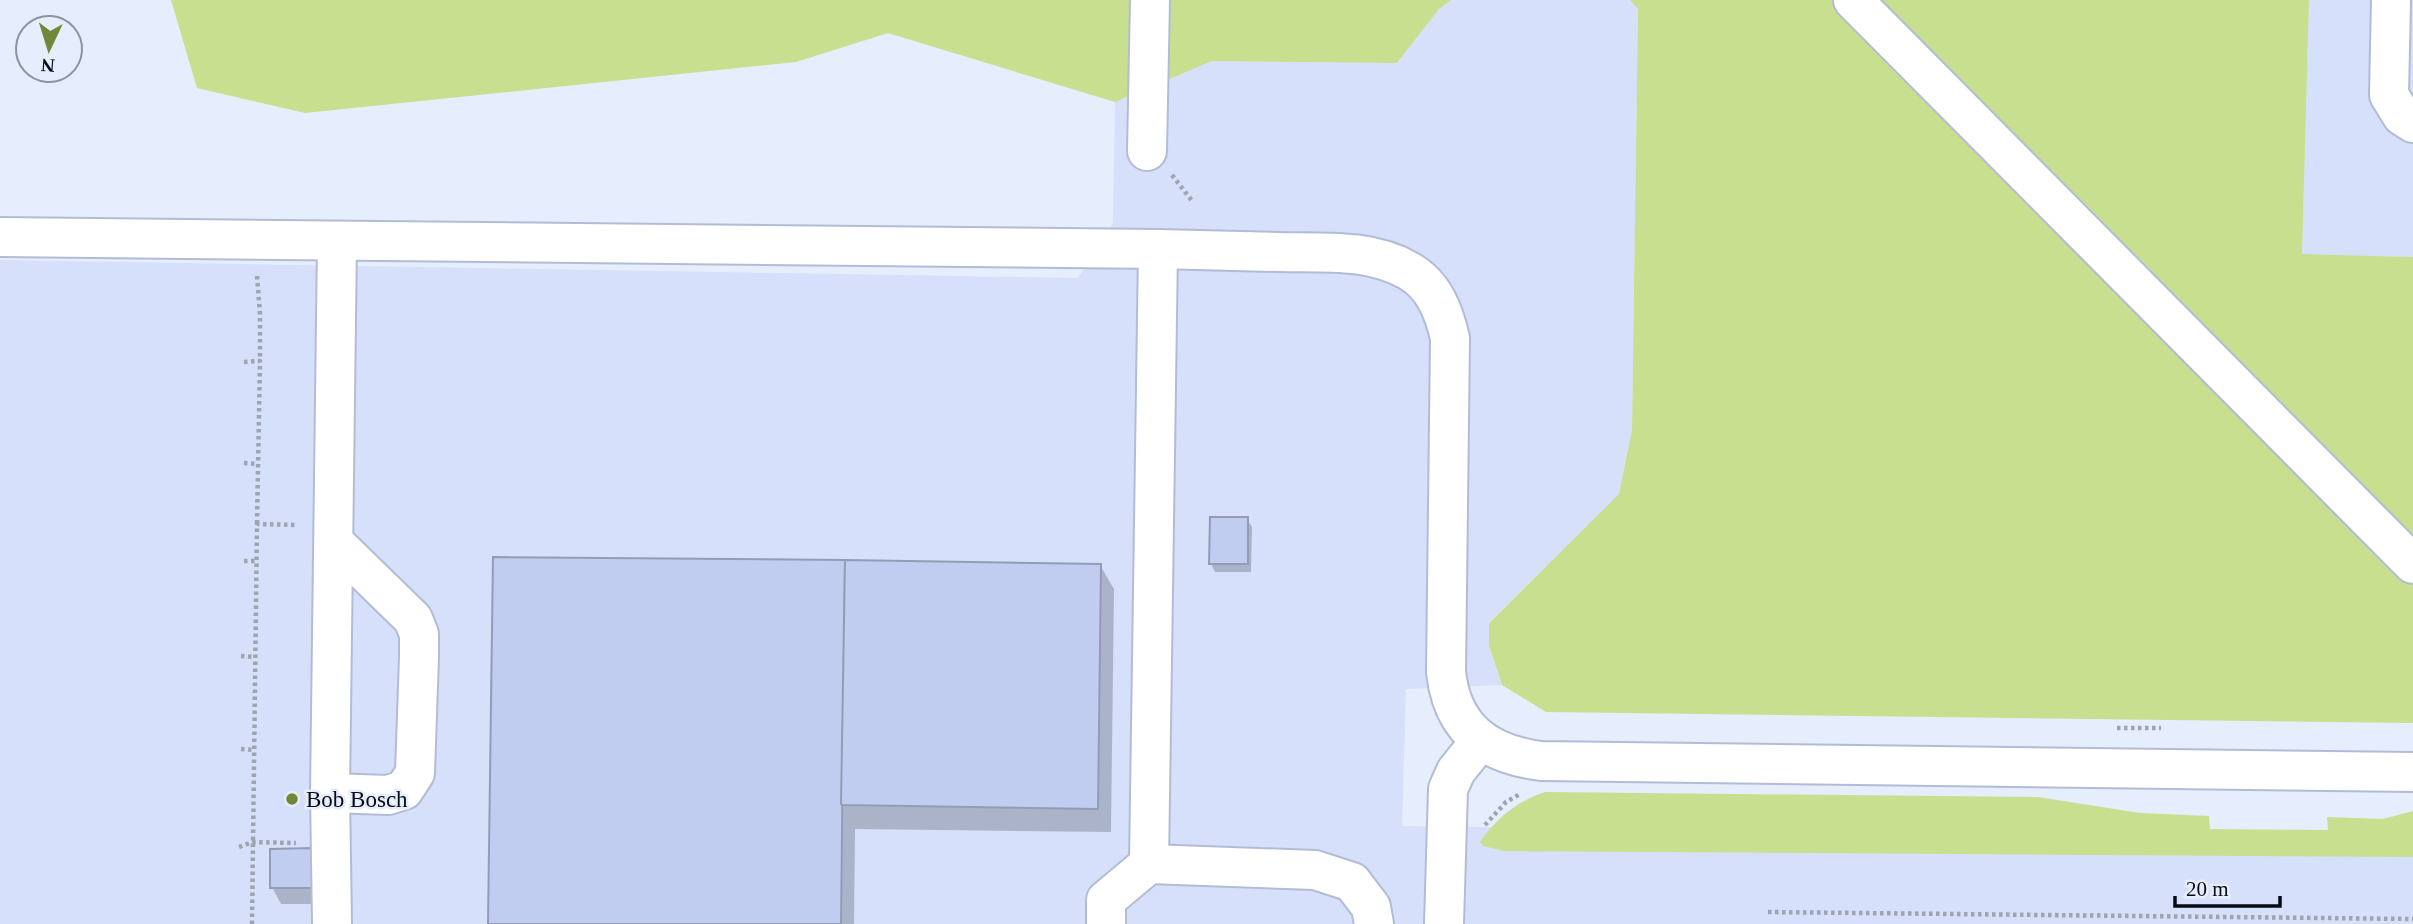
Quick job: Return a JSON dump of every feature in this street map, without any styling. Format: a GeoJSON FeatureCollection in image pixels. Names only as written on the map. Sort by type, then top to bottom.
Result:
{"type":"FeatureCollection","features":[{"type":"Feature","properties":{"kind":"street"},"geometry":{"type":"LineString","coordinates":[[1147,151],[1150,0]]}},
{"type":"Feature","properties":{"kind":"street"},"geometry":{"type":"LineString","coordinates":[[1853,0],[2413,564]]}},
{"type":"Feature","properties":{"kind":"street"},"geometry":{"type":"LineString","coordinates":[[2390,0],[2389,95],[2402,116],[2413,123]]}},
{"type":"Feature","properties":{"kind":"street"},"geometry":{"type":"LineString","coordinates":[[0,237],[1158,250],[1363,255],[1377,258],[1412,272],[1425,284],[1445,316],[1450,338],[1446,672],[1448,692],[1455,709],[1480,741],[1499,751],[1517,758],[1541,761],[2413,772]]}},
{"type":"Feature","properties":{"kind":"street"},"geometry":{"type":"LineString","coordinates":[[332,924],[322,533],[337,241]]}},
{"type":"Feature","properties":{"kind":"street"},"geometry":{"type":"LineString","coordinates":[[1149,864],[1158,250]]}},
{"type":"Feature","properties":{"kind":"street"},"geometry":{"type":"LineString","coordinates":[[322,533],[413,619],[419,634],[415,773],[404,789],[388,795],[330,793]]}},
{"type":"Feature","properties":{"kind":"street"},"geometry":{"type":"LineString","coordinates":[[1444,924],[1448,789],[1456,771],[1480,741]]}},
{"type":"Feature","properties":{"kind":"street"},"geometry":{"type":"LineString","coordinates":[[1106,924],[1107,900],[1149,864],[1315,870],[1352,882],[1371,907],[1374,924]]}},
{"type":"Feature","properties":{"kind":"path"},"geometry":{"type":"LineString","coordinates":[[246,240],[246,262],[256,261],[260,314],[252,924]]}},
{"type":"Feature","properties":{"kind":"path"},"geometry":{"type":"LineString","coordinates":[[244,362],[260,361]]}},
{"type":"Feature","properties":{"kind":"path"},"geometry":{"type":"LineString","coordinates":[[244,463],[258,464]]}},
{"type":"Feature","properties":{"kind":"path"},"geometry":{"type":"LineString","coordinates":[[257,524],[322,533]]}},
{"type":"Feature","properties":{"kind":"path"},"geometry":{"type":"LineString","coordinates":[[244,561],[257,561]]}},
{"type":"Feature","properties":{"kind":"path"},"geometry":{"type":"LineString","coordinates":[[242,656],[255,657]]}},
{"type":"Feature","properties":{"kind":"path"},"geometry":{"type":"LineString","coordinates":[[241,749],[255,750]]}},
{"type":"Feature","properties":{"kind":"path"},"geometry":{"type":"LineString","coordinates":[[1486,812],[1495,813]]}},
{"type":"Feature","properties":{"kind":"path"},"geometry":{"type":"LineString","coordinates":[[239,847],[253,842],[306,843]]}},
{"type":"Feature","properties":{"kind":"path"},"geometry":{"type":"LineString","coordinates":[[1768,912],[2413,919]]}},
{"type":"Feature","properties":{"kind":"shaded area"},"geometry":{"type":"Polygon","coordinates":[[[1451,0],[1630,0],[1638,8],[1632,430],[1619,495],[1489,622],[1489,646],[1502,685],[1406,689],[1402,826],[2413,841],[2413,924],[0,924],[0,260],[1078,278],[1113,223],[1115,102],[1212,61],[1397,63],[1439,9],[1451,0]]]}},
{"type":"Feature","properties":{"kind":"shaded area"},"geometry":{"type":"Polygon","coordinates":[[[2309,0],[2413,0],[2413,257],[2302,254],[2309,0]]]}},
{"type":"Feature","properties":{"kind":"green space"},"geometry":{"type":"Polygon","coordinates":[[[171,0],[1451,0],[1439,9],[1397,63],[1212,61],[1115,102],[888,33],[796,62],[305,113],[197,88],[171,0]]]}},
{"type":"Feature","properties":{"kind":"green space"},"geometry":{"type":"Polygon","coordinates":[[[1630,0],[2309,0],[2302,254],[2413,257],[2413,723],[1546,712],[1502,685],[1489,646],[1489,623],[1619,494],[1632,430],[1638,9],[1630,0]]]}},
{"type":"Feature","properties":{"kind":"green space"},"geometry":{"type":"Polygon","coordinates":[[[1545,792],[2038,797],[2140,813],[2209,816],[2210,829],[2328,830],[2327,817],[2383,819],[2413,811],[2413,857],[1504,851],[1483,846],[1480,842],[1501,818],[1516,806],[1545,792]]]}},
{"type":"Feature","properties":{"kind":"building"},"geometry":{"type":"Polygon","coordinates":[[[1210,517],[1248,517],[1248,564],[1209,564],[1210,517]]]}},
{"type":"Feature","properties":{"kind":"building"},"geometry":{"type":"Polygon","coordinates":[[[493,557],[845,560],[841,924],[488,924],[493,557]]]}},
{"type":"Feature","properties":{"kind":"building"},"geometry":{"type":"Polygon","coordinates":[[[845,560],[1101,564],[1098,809],[842,805],[845,560]]]}},
{"type":"Feature","properties":{"kind":"building"},"geometry":{"type":"Polygon","coordinates":[[[312,848],[312,888],[270,888],[270,849],[312,848]]]}},
{"type":"Feature","properties":{"kind":"place","name":"Bob Bosch"},"geometry":{"type":"Point","coordinates":[292,799]}}]}
